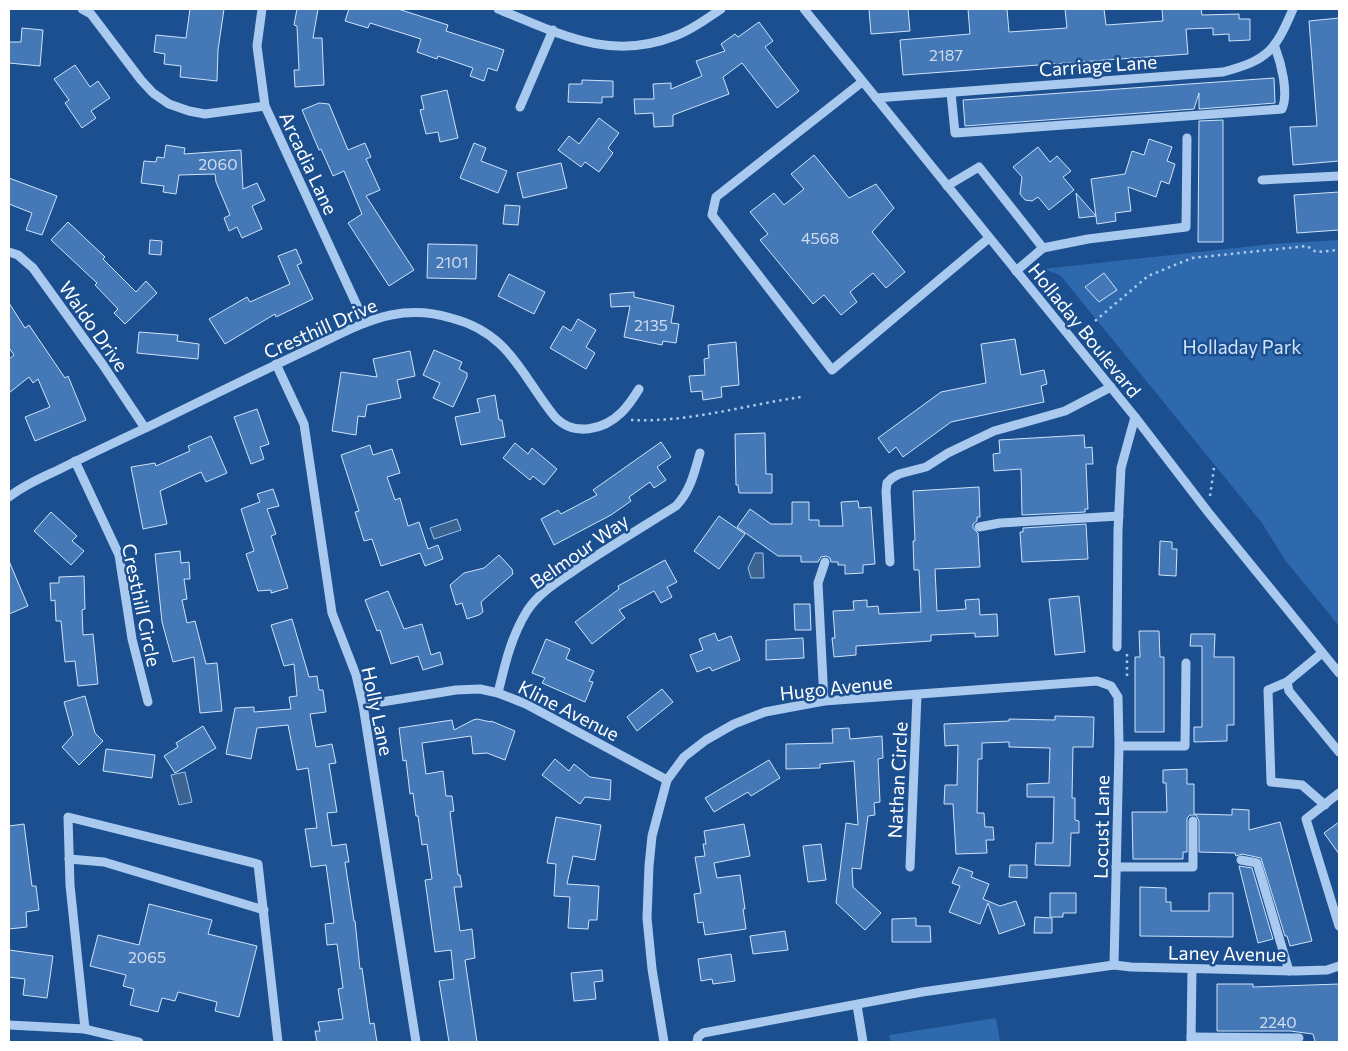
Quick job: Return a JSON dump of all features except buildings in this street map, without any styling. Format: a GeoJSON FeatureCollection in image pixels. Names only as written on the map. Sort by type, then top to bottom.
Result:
{"type":"FeatureCollection","features":[{"type":"Feature","properties":{"kind":"street"},"geometry":{"type":"LineString","coordinates":[[82,9],[91,14],[153,93],[169,104],[188,111],[205,114],[265,106]]}},
{"type":"Feature","properties":{"kind":"street","name":"Arcadia Lane"},"geometry":{"type":"LineString","coordinates":[[262,9],[257,46],[265,106],[365,323]]}},
{"type":"Feature","properties":{"kind":"street"},"geometry":{"type":"LineString","coordinates":[[498,9],[578,41],[598,45],[627,47],[652,44],[676,36],[721,9]]}},
{"type":"Feature","properties":{"kind":"street","name":"Holladay Boulevard"},"geometry":{"type":"LineString","coordinates":[[804,9],[1135,417],[1208,512],[1339,674]]}},
{"type":"Feature","properties":{"kind":"street","name":"Carriage Lane"},"geometry":{"type":"LineString","coordinates":[[876,98],[1222,72],[1242,67],[1259,59],[1275,47],[1293,9]]}},
{"type":"Feature","properties":{"kind":"street"},"geometry":{"type":"LineString","coordinates":[[520,107],[553,30]]}},
{"type":"Feature","properties":{"kind":"street"},"geometry":{"type":"LineString","coordinates":[[951,93],[955,133],[1282,110],[1285,103],[1281,63],[1275,47]]}},
{"type":"Feature","properties":{"kind":"street"},"geometry":{"type":"LineString","coordinates":[[862,82],[716,197],[712,215],[832,370],[989,238]]}},
{"type":"Feature","properties":{"kind":"street"},"geometry":{"type":"LineString","coordinates":[[1016,271],[1043,248],[1088,238],[1186,227],[1186,138]]}},
{"type":"Feature","properties":{"kind":"street"},"geometry":{"type":"LineString","coordinates":[[947,186],[980,168],[1043,248]]}},
{"type":"Feature","properties":{"kind":"street"},"geometry":{"type":"LineString","coordinates":[[1262,180],[1339,176]]}},
{"type":"Feature","properties":{"kind":"street","name":"Waldo Drive"},"geometry":{"type":"LineString","coordinates":[[9,252],[18,255],[33,268],[103,365],[145,428]]}},
{"type":"Feature","properties":{"kind":"street","name":"Cresthill Drive"},"geometry":{"type":"LineString","coordinates":[[9,497],[19,489],[276,364],[365,323],[391,315],[414,312],[439,315],[462,321],[492,338],[509,352],[549,409],[560,422],[567,426],[583,429],[600,426],[615,418],[628,406],[639,389]]}},
{"type":"Feature","properties":{"kind":"street","name":"Holly Lane"},"geometry":{"type":"LineString","coordinates":[[276,364],[304,424],[332,613],[356,676],[363,705],[416,1042]]}},
{"type":"Feature","properties":{"kind":"street"},"geometry":{"type":"LineString","coordinates":[[890,562],[886,491],[888,483],[892,478],[899,474],[926,467],[948,453],[994,431],[1065,411],[1111,388]]}},
{"type":"Feature","properties":{"kind":"street"},"geometry":{"type":"LineString","coordinates":[[1122,649],[1119,516],[1121,468],[1135,417]]}},
{"type":"Feature","properties":{"kind":"street","name":"Belmour Way"},"geometry":{"type":"LineString","coordinates":[[498,693],[507,654],[516,631],[528,609],[546,589],[676,506],[689,490],[700,453]]}},
{"type":"Feature","properties":{"kind":"street","name":"Cresthill Circle"},"geometry":{"type":"LineString","coordinates":[[76,461],[118,555],[132,639],[148,702]]}},
{"type":"Feature","properties":{"kind":"street"},"geometry":{"type":"LineString","coordinates":[[979,527],[1000,523],[1119,516]]}},
{"type":"Feature","properties":{"kind":"street"},"geometry":{"type":"LineString","coordinates":[[824,701],[818,583],[825,562]]}},
{"type":"Feature","properties":{"kind":"street"},"geometry":{"type":"LineString","coordinates":[[1322,653],[1287,682],[1268,690],[1271,782],[1302,785],[1324,805]]}},
{"type":"Feature","properties":{"kind":"street"},"geometry":{"type":"LineString","coordinates":[[1118,746],[1185,746],[1186,663]]}},
{"type":"Feature","properties":{"kind":"street","name":"Hugo Avenue"},"geometry":{"type":"LineString","coordinates":[[664,1042],[652,969],[647,918],[649,866],[652,836],[666,780],[684,757],[706,740],[734,724],[765,712],[824,701],[1097,681],[1111,686],[1115,691]]}},
{"type":"Feature","properties":{"kind":"street"},"geometry":{"type":"LineString","coordinates":[[1287,682],[1289,691],[1339,752]]}},
{"type":"Feature","properties":{"kind":"street","name":"Kline Avenue"},"geometry":{"type":"LineString","coordinates":[[363,705],[456,690],[480,689],[498,693],[526,704],[666,780]]}},
{"type":"Feature","properties":{"kind":"street","name":"Locust Lane"},"geometry":{"type":"LineString","coordinates":[[1114,965],[1118,746],[1118,697],[1115,691]]}},
{"type":"Feature","properties":{"kind":"street","name":"Nathan Circle"},"geometry":{"type":"LineString","coordinates":[[910,867],[917,695]]}},
{"type":"Feature","properties":{"kind":"street"},"geometry":{"type":"LineString","coordinates":[[1339,793],[1306,819],[1339,926]]}},
{"type":"Feature","properties":{"kind":"street"},"geometry":{"type":"LineString","coordinates":[[85,1029],[69,859],[68,817],[258,864],[278,1042]]}},
{"type":"Feature","properties":{"kind":"street"},"geometry":{"type":"LineString","coordinates":[[1116,867],[1193,867],[1193,820]]}},
{"type":"Feature","properties":{"kind":"street"},"geometry":{"type":"LineString","coordinates":[[69,859],[104,862],[264,910]]}},
{"type":"Feature","properties":{"kind":"street"},"geometry":{"type":"LineString","coordinates":[[1241,860],[1256,864],[1289,971]]}},
{"type":"Feature","properties":{"kind":"street","name":"Laney Avenue"},"geometry":{"type":"LineString","coordinates":[[697,1042],[698,1037],[703,1033],[922,992],[1114,965],[1289,971],[1326,970],[1339,966]]}},
{"type":"Feature","properties":{"kind":"street"},"geometry":{"type":"LineString","coordinates":[[1192,969],[1191,1040],[1299,1038]]}},
{"type":"Feature","properties":{"kind":"street"},"geometry":{"type":"LineString","coordinates":[[857,1005],[863,1042]]}},
{"type":"Feature","properties":{"kind":"street"},"geometry":{"type":"LineString","coordinates":[[9,1025],[85,1029],[139,1042]]}},
{"type":"Feature","properties":{"kind":"path"},"geometry":{"type":"LineString","coordinates":[[1095,321],[1148,276],[1192,258],[1307,246],[1316,252],[1339,250]]}},
{"type":"Feature","properties":{"kind":"path"},"geometry":{"type":"LineString","coordinates":[[615,418],[646,420],[694,415],[801,397]]}},
{"type":"Feature","properties":{"kind":"path"},"geometry":{"type":"LineString","coordinates":[[1208,512],[1214,468]]}},
{"type":"Feature","properties":{"kind":"path"},"geometry":{"type":"LineString","coordinates":[[1122,649],[1127,680]]}},
{"type":"Feature","properties":{"kind":"green space","name":"Holladay Park"},"geometry":{"type":"Polygon","coordinates":[[[1339,240],[1339,626],[1285,560],[1262,523],[1060,275],[1043,269],[1272,244],[1339,240]]]}},
{"type":"Feature","properties":{"kind":"green space"},"geometry":{"type":"Polygon","coordinates":[[[996,1018],[1000,1042],[891,1042],[889,1035],[996,1018]]]}},
{"type":"Feature","properties":{"kind":"shaded area"},"geometry":{"type":"Polygon","coordinates":[[[457,519],[461,530],[434,539],[430,528],[457,519]]]}},
{"type":"Feature","properties":{"kind":"shaded area"},"geometry":{"type":"Polygon","coordinates":[[[755,553],[763,553],[764,578],[751,578],[748,568],[755,553]]]}},
{"type":"Feature","properties":{"kind":"shaded area"},"geometry":{"type":"Polygon","coordinates":[[[185,772],[192,802],[179,805],[171,775],[185,772]]]}}]}
